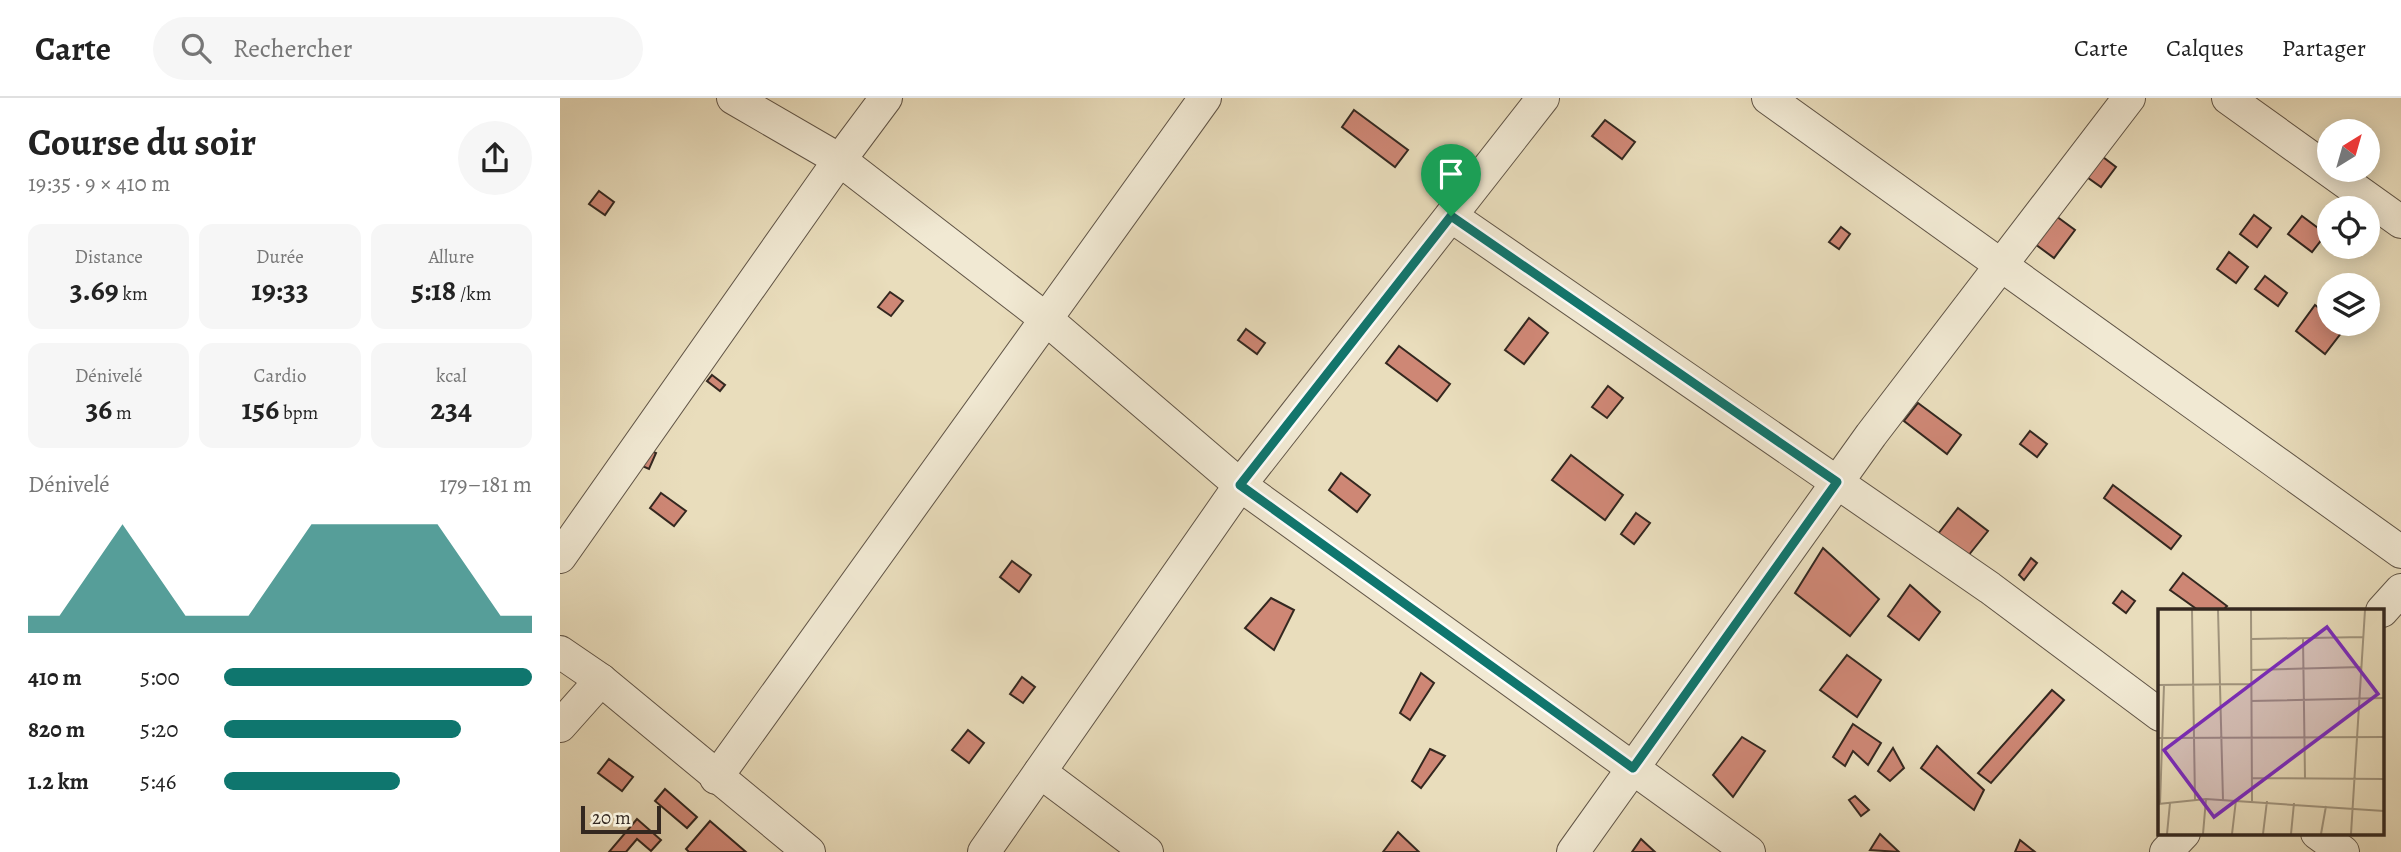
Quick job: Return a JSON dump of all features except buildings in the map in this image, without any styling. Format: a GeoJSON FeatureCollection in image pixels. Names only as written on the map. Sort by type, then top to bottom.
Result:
{"type":"FeatureCollection","features":[{"type":"Feature","properties":{"kind":"street"},"geometry":{"type":"LineString","coordinates":[[733,98],[840,160],[1046,319],[1240,485],[1749,852]]}},
{"type":"Feature","properties":{"kind":"street"},"geometry":{"type":"LineString","coordinates":[[560,558],[886,98]]}},
{"type":"Feature","properties":{"kind":"street"},"geometry":{"type":"LineString","coordinates":[[716,778],[1205,98]]}},
{"type":"Feature","properties":{"kind":"street"},"geometry":{"type":"LineString","coordinates":[[984,852],[1240,485],[1543,98]]}},
{"type":"Feature","properties":{"kind":"street"},"geometry":{"type":"LineString","coordinates":[[1768,98],[2401,552]]}},
{"type":"Feature","properties":{"kind":"street"},"geometry":{"type":"LineString","coordinates":[[1573,852],[1837,482],[2129,98]]}},
{"type":"Feature","properties":{"kind":"street"},"geometry":{"type":"LineString","coordinates":[[2228,98],[2401,222]]}},
{"type":"Feature","properties":{"kind":"street"},"geometry":{"type":"LineString","coordinates":[[1451,216],[1990,588],[2158,714]]}},
{"type":"Feature","properties":{"kind":"street"},"geometry":{"type":"LineString","coordinates":[[2384,609],[2401,590]]}},
{"type":"Feature","properties":{"kind":"street"},"geometry":{"type":"LineString","coordinates":[[560,652],[601,680],[806,851]]}},
{"type":"Feature","properties":{"kind":"street"},"geometry":{"type":"LineString","coordinates":[[560,726],[601,680]]}},
{"type":"Feature","properties":{"kind":"street"},"geometry":{"type":"LineString","coordinates":[[1040,772],[1147,852]]}},
{"type":"Feature","properties":{"kind":"street"},"geometry":{"type":"LineString","coordinates":[[2166,852],[2183,834]]}},
{"type":"Feature","properties":{"kind":"street"},"geometry":{"type":"LineString","coordinates":[[2318,834],[2343,852]]}},
{"type":"Feature","properties":{"kind":"route"},"geometry":{"type":"LineString","coordinates":[[1451,216],[1837,482],[1633,768],[1240,485],[1451,216]]}}]}
